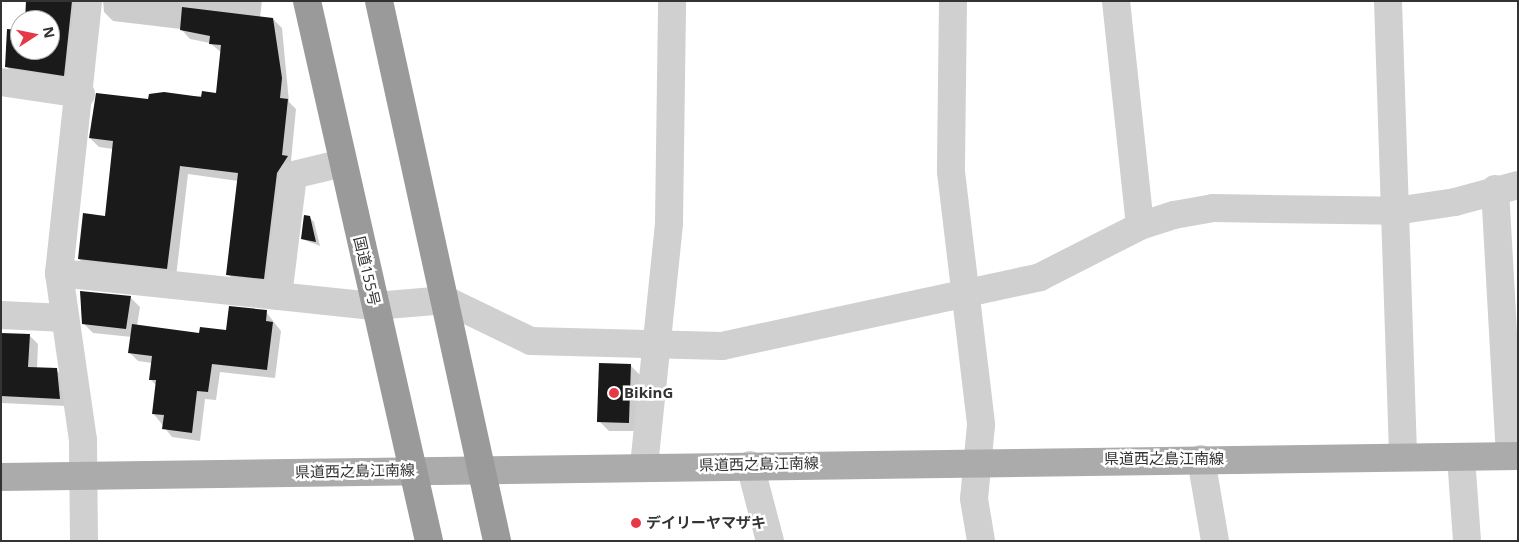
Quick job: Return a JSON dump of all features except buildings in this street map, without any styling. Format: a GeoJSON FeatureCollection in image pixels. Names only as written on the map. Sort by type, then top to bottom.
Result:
{"type":"FeatureCollection","features":[{"type":"Feature","properties":{"kind":"highway","name":"国道155号"},"geometry":{"type":"LineString","coordinates":[[308,1],[411,470],[429,541]]}},
{"type":"Feature","properties":{"kind":"highway"},"geometry":{"type":"LineString","coordinates":[[379,1],[446,300],[497,541]]}},
{"type":"Feature","properties":{"kind":"main road","name":"県道西之島江南線"},"geometry":{"type":"LineString","coordinates":[[1,477],[978,460],[1514,456]]}},
{"type":"Feature","properties":{"kind":"street"},"geometry":{"type":"LineString","coordinates":[[84,541],[83,440],[59,273],[81,94],[88,1]]}},
{"type":"Feature","properties":{"kind":"street"},"geometry":{"type":"LineString","coordinates":[[644,466],[658,347],[669,223],[672,1]]}},
{"type":"Feature","properties":{"kind":"street"},"geometry":{"type":"LineString","coordinates":[[953,1],[951,172],[981,425],[974,499],[981,541]]}},
{"type":"Feature","properties":{"kind":"street"},"geometry":{"type":"LineString","coordinates":[[1116,1],[1140,226]]}},
{"type":"Feature","properties":{"kind":"street"},"geometry":{"type":"LineString","coordinates":[[1388,1],[1403,457]]}},
{"type":"Feature","properties":{"kind":"street"},"geometry":{"type":"LineString","coordinates":[[1,82],[81,94]]}},
{"type":"Feature","properties":{"kind":"street"},"geometry":{"type":"LineString","coordinates":[[278,296],[293,175],[343,163]]}},
{"type":"Feature","properties":{"kind":"street"},"geometry":{"type":"LineString","coordinates":[[59,273],[375,306],[446,300],[531,340],[658,347],[722,346],[1040,277],[1140,226],[1213,208],[1395,212],[1455,202],[1506,187],[1514,456]]}},
{"type":"Feature","properties":{"kind":"street"},"geometry":{"type":"LineString","coordinates":[[1,315],[65,318]]}},
{"type":"Feature","properties":{"kind":"street"},"geometry":{"type":"LineString","coordinates":[[1461,456],[1467,541]]}},
{"type":"Feature","properties":{"kind":"street"},"geometry":{"type":"LineString","coordinates":[[1201,459],[1214,541]]}},
{"type":"Feature","properties":{"kind":"street"},"geometry":{"type":"LineString","coordinates":[[750,464],[770,541]]}},
{"type":"Feature","properties":{"kind":"place","name":"BikinG"},"geometry":{"type":"Point","coordinates":[614,393]}},
{"type":"Feature","properties":{"kind":"place","name":"デイリーヤマザキ"},"geometry":{"type":"Point","coordinates":[636,523]}}]}
